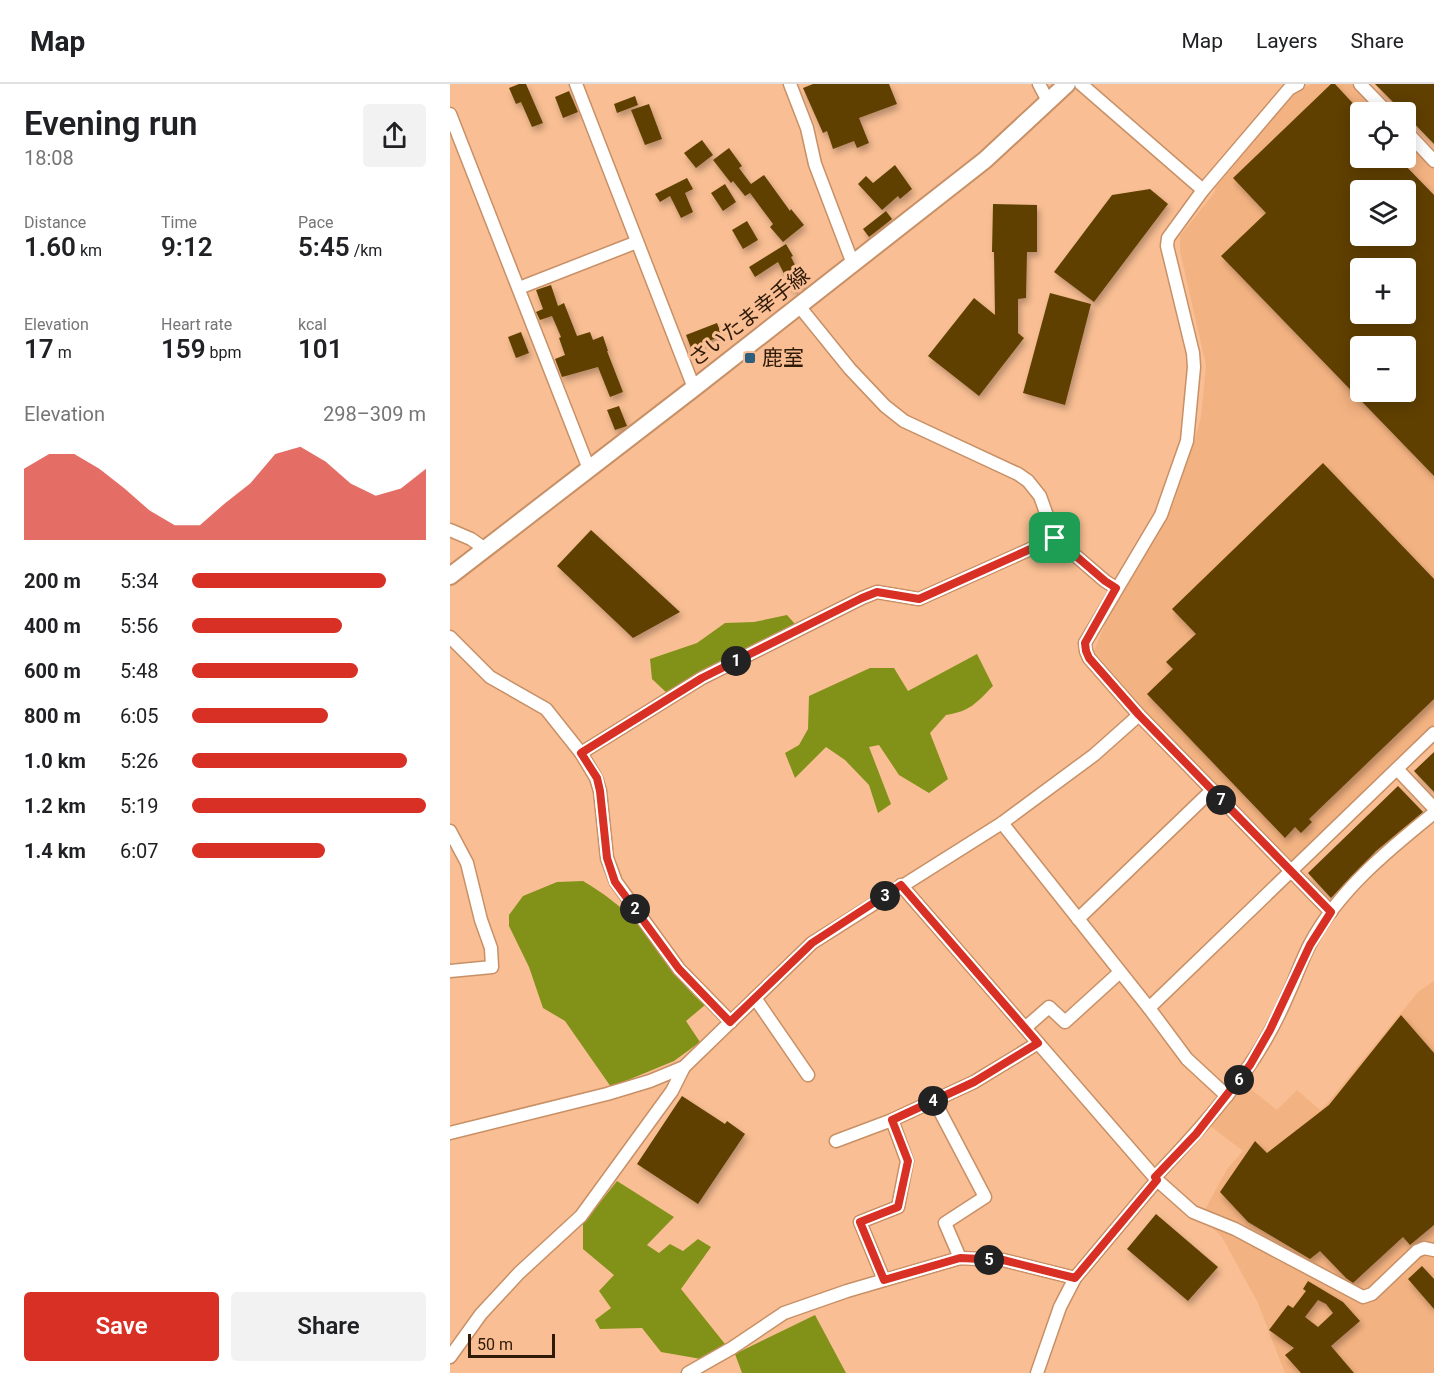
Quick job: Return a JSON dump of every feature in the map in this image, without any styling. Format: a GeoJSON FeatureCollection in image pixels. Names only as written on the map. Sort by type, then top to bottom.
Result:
{"type":"FeatureCollection","features":[{"type":"Feature","properties":{"kind":"main road","name":"さいたま幸手線"},"geometry":{"type":"LineString","coordinates":[[450,576],[992,154],[1067,84]]}},
{"type":"Feature","properties":{"kind":"street"},"geometry":{"type":"LineString","coordinates":[[576,84],[694,388]]}},
{"type":"Feature","properties":{"kind":"street"},"geometry":{"type":"LineString","coordinates":[[790,84],[807,128],[815,164],[853,264]]}},
{"type":"Feature","properties":{"kind":"street"},"geometry":{"type":"LineString","coordinates":[[1040,84],[1049,103]]}},
{"type":"Feature","properties":{"kind":"street"},"geometry":{"type":"LineString","coordinates":[[1081,84],[1203,190]]}},
{"type":"Feature","properties":{"kind":"street"},"geometry":{"type":"LineString","coordinates":[[1360,84],[1378,102]]}},
{"type":"Feature","properties":{"kind":"street"},"geometry":{"type":"LineString","coordinates":[[1291,86],[1203,190],[1173,228],[1168,238],[1167,246],[1193,353],[1194,367],[1187,441],[1161,515],[1085,643],[1089,658],[1139,715],[1331,912]]}},
{"type":"Feature","properties":{"kind":"street"},"geometry":{"type":"LineString","coordinates":[[450,114],[589,469]]}},
{"type":"Feature","properties":{"kind":"street"},"geometry":{"type":"LineString","coordinates":[[1416,142],[1434,161]]}},
{"type":"Feature","properties":{"kind":"street"},"geometry":{"type":"LineString","coordinates":[[519,288],[637,242]]}},
{"type":"Feature","properties":{"kind":"street"},"geometry":{"type":"LineString","coordinates":[[799,306],[850,369],[885,406],[904,421],[1018,474],[1028,481],[1044,503],[1055,538],[1116,588]]}},
{"type":"Feature","properties":{"kind":"street"},"geometry":{"type":"LineString","coordinates":[[450,530],[471,539],[485,549]]}},
{"type":"Feature","properties":{"kind":"street"},"geometry":{"type":"LineString","coordinates":[[581,753],[702,678],[862,598],[877,592],[919,599],[1055,538]]}},
{"type":"Feature","properties":{"kind":"street"},"geometry":{"type":"LineString","coordinates":[[450,637],[490,677],[546,709],[581,753],[597,778],[607,858],[615,882],[679,969],[730,1022]]}},
{"type":"Feature","properties":{"kind":"street"},"geometry":{"type":"LineString","coordinates":[[450,1357],[481,1314],[519,1272],[581,1216],[672,1091],[684,1067],[812,943],[1002,823],[1094,755],[1139,715]]}},
{"type":"Feature","properties":{"kind":"street"},"geometry":{"type":"LineString","coordinates":[[1149,1008],[1434,734]]}},
{"type":"Feature","properties":{"kind":"street"},"geometry":{"type":"LineString","coordinates":[[1397,769],[1434,808]]}},
{"type":"Feature","properties":{"kind":"street"},"geometry":{"type":"LineString","coordinates":[[1078,919],[1212,790]]}},
{"type":"Feature","properties":{"kind":"street"},"geometry":{"type":"LineString","coordinates":[[1036,1373],[1060,1308],[1075,1278],[1156,1178],[1196,1134],[1250,1065],[1270,1030],[1310,945],[1331,912],[1349,889],[1434,813]]}},
{"type":"Feature","properties":{"kind":"street"},"geometry":{"type":"LineString","coordinates":[[1002,823],[1187,1059],[1227,1096]]}},
{"type":"Feature","properties":{"kind":"street"},"geometry":{"type":"LineString","coordinates":[[450,831],[467,863],[490,948],[492,967],[450,970]]}},
{"type":"Feature","properties":{"kind":"street"},"geometry":{"type":"LineString","coordinates":[[901,885],[1156,1178],[1182,1203],[1201,1216],[1235,1229],[1363,1297],[1372,1294],[1417,1251],[1424,1248],[1434,1250]]}},
{"type":"Feature","properties":{"kind":"street"},"geometry":{"type":"LineString","coordinates":[[1025,1028],[1049,1008],[1065,1022],[1120,972]]}},
{"type":"Feature","properties":{"kind":"street"},"geometry":{"type":"LineString","coordinates":[[754,998],[808,1075]]}},
{"type":"Feature","properties":{"kind":"street"},"geometry":{"type":"LineString","coordinates":[[836,1141],[892,1120],[974,1082],[1038,1043]]}},
{"type":"Feature","properties":{"kind":"street"},"geometry":{"type":"LineString","coordinates":[[450,1133],[608,1094],[684,1067]]}},
{"type":"Feature","properties":{"kind":"street"},"geometry":{"type":"LineString","coordinates":[[934,1101],[985,1197],[945,1223],[960,1258]]}},
{"type":"Feature","properties":{"kind":"street"},"geometry":{"type":"LineString","coordinates":[[884,1280],[860,1222],[898,1207],[908,1161],[892,1120]]}},
{"type":"Feature","properties":{"kind":"street"},"geometry":{"type":"LineString","coordinates":[[688,1373],[732,1348],[784,1313],[960,1258],[1003,1260],[1075,1278]]}},
{"type":"Feature","properties":{"kind":"shaded area"},"geometry":{"type":"Polygon","coordinates":[[[1311,84],[1351,84],[1369,102],[1350,102],[1350,168],[1416,168],[1416,150],[1434,169],[1434,725],[1292,864],[1155,723],[1094,651],[1105,624],[1171,510],[1201,417],[1206,365],[1180,251],[1180,236],[1215,192],[1215,188],[1293,94],[1311,84]]]}},
{"type":"Feature","properties":{"kind":"shaded area"},"geometry":{"type":"Polygon","coordinates":[[[1434,981],[1434,1373],[1285,1373],[1257,1301],[1222,1237],[1201,1217],[1227,1169],[1243,1151],[1209,1125],[1243,1083],[1277,1110],[1297,1090],[1320,1110],[1418,992],[1434,981]]]}},
{"type":"Feature","properties":{"kind":"green space"},"geometry":{"type":"Polygon","coordinates":[[[787,615],[795,624],[694,675],[668,694],[652,679],[650,659],[697,643],[725,623],[754,622],[787,615]]]}},
{"type":"Feature","properties":{"kind":"green space"},"geometry":{"type":"Polygon","coordinates":[[[977,654],[993,686],[967,709],[946,715],[930,733],[948,779],[929,793],[899,775],[879,745],[869,747],[891,804],[878,813],[869,785],[845,760],[826,747],[795,778],[785,753],[799,745],[808,729],[809,696],[870,668],[894,668],[908,691],[977,654]]]}},
{"type":"Feature","properties":{"kind":"green space"},"geometry":{"type":"Polygon","coordinates":[[[583,881],[612,900],[637,923],[677,976],[705,1005],[686,1021],[700,1042],[674,1061],[611,1087],[565,1021],[543,1008],[529,967],[509,926],[509,915],[523,896],[557,882],[583,881]]]}},
{"type":"Feature","properties":{"kind":"green space"},"geometry":{"type":"Polygon","coordinates":[[[617,1181],[674,1217],[647,1245],[659,1253],[670,1244],[683,1251],[698,1239],[711,1247],[681,1289],[725,1344],[701,1359],[661,1352],[642,1328],[600,1329],[595,1320],[611,1308],[599,1291],[614,1275],[583,1249],[583,1224],[617,1181]]]}},
{"type":"Feature","properties":{"kind":"green space"},"geometry":{"type":"Polygon","coordinates":[[[815,1315],[846,1373],[742,1373],[735,1354],[815,1315]]]}},
{"type":"Feature","properties":{"kind":"building"},"geometry":{"type":"Polygon","coordinates":[[[526,84],[543,123],[532,127],[521,102],[516,104],[509,88],[526,84]]]}},
{"type":"Feature","properties":{"kind":"building"},"geometry":{"type":"Polygon","coordinates":[[[813,84],[889,84],[897,104],[859,118],[869,143],[857,148],[854,141],[833,149],[827,131],[823,133],[803,88],[813,84]]]}},
{"type":"Feature","properties":{"kind":"building"},"geometry":{"type":"Polygon","coordinates":[[[1331,84],[1335,84],[1352,102],[1350,168],[1408,168],[1434,195],[1434,476],[1362,402],[1416,402],[1416,336],[1350,336],[1350,389],[1221,256],[1266,213],[1233,178],[1331,84]]]}},
{"type":"Feature","properties":{"kind":"building"},"geometry":{"type":"Polygon","coordinates":[[[1375,84],[1434,84],[1434,144],[1416,125],[1416,102],[1393,102],[1375,84]]]}},
{"type":"Feature","properties":{"kind":"building"},"geometry":{"type":"Polygon","coordinates":[[[569,91],[578,112],[563,118],[555,97],[569,91]]]}},
{"type":"Feature","properties":{"kind":"building"},"geometry":{"type":"Polygon","coordinates":[[[635,96],[638,105],[617,113],[614,104],[635,96]]]}},
{"type":"Feature","properties":{"kind":"building"},"geometry":{"type":"Polygon","coordinates":[[[649,104],[662,139],[645,145],[631,110],[649,104]]]}},
{"type":"Feature","properties":{"kind":"building"},"geometry":{"type":"Polygon","coordinates":[[[702,140],[713,155],[696,168],[684,153],[702,140]]]}},
{"type":"Feature","properties":{"kind":"building"},"geometry":{"type":"Polygon","coordinates":[[[729,148],[742,166],[739,168],[751,184],[764,175],[790,211],[791,209],[804,225],[783,242],[770,227],[773,224],[750,193],[745,196],[733,181],[731,183],[713,160],[729,148]]]}},
{"type":"Feature","properties":{"kind":"building"},"geometry":{"type":"Polygon","coordinates":[[[895,165],[912,189],[900,199],[898,196],[882,210],[858,184],[866,176],[873,183],[895,165]]]}},
{"type":"Feature","properties":{"kind":"building"},"geometry":{"type":"Polygon","coordinates":[[[687,178],[693,189],[685,193],[693,212],[681,218],[670,196],[660,202],[655,194],[687,178]]]}},
{"type":"Feature","properties":{"kind":"building"},"geometry":{"type":"Polygon","coordinates":[[[725,184],[736,202],[723,211],[711,193],[725,184]]]}},
{"type":"Feature","properties":{"kind":"building"},"geometry":{"type":"Polygon","coordinates":[[[1150,189],[1168,204],[1094,302],[1054,272],[1112,195],[1150,189]]]}},
{"type":"Feature","properties":{"kind":"building"},"geometry":{"type":"Polygon","coordinates":[[[993,204],[1037,205],[1037,252],[1027,252],[1026,298],[1018,299],[1018,333],[1024,338],[979,396],[928,356],[974,298],[995,315],[994,252],[992,252],[993,204]]]}},
{"type":"Feature","properties":{"kind":"building"},"geometry":{"type":"Polygon","coordinates":[[[886,211],[892,219],[869,237],[863,229],[886,211]]]}},
{"type":"Feature","properties":{"kind":"building"},"geometry":{"type":"Polygon","coordinates":[[[747,221],[758,240],[743,249],[732,230],[747,221]]]}},
{"type":"Feature","properties":{"kind":"building"},"geometry":{"type":"Polygon","coordinates":[[[786,244],[805,285],[793,291],[778,262],[755,277],[749,267],[786,244]]]}},
{"type":"Feature","properties":{"kind":"building"},"geometry":{"type":"Polygon","coordinates":[[[551,285],[558,306],[564,303],[577,336],[590,332],[593,340],[603,336],[623,392],[610,397],[598,367],[562,377],[555,359],[565,355],[559,338],[561,337],[552,316],[540,320],[536,312],[543,309],[536,290],[551,285]]]}},
{"type":"Feature","properties":{"kind":"building"},"geometry":{"type":"Polygon","coordinates":[[[1050,293],[1091,304],[1065,405],[1023,393],[1050,293]]]}},
{"type":"Feature","properties":{"kind":"building"},"geometry":{"type":"Polygon","coordinates":[[[717,323],[722,336],[691,348],[686,335],[717,323]]]}},
{"type":"Feature","properties":{"kind":"building"},"geometry":{"type":"Polygon","coordinates":[[[521,332],[529,353],[516,358],[508,337],[521,332]]]}},
{"type":"Feature","properties":{"kind":"building"},"geometry":{"type":"Polygon","coordinates":[[[619,406],[627,426],[615,430],[607,410],[619,406]]]}},
{"type":"Feature","properties":{"kind":"building"},"geometry":{"type":"Polygon","coordinates":[[[1323,463],[1434,579],[1434,699],[1309,819],[1312,822],[1301,833],[1295,827],[1285,838],[1147,694],[1173,669],[1166,662],[1196,634],[1172,609],[1323,463]]]}},
{"type":"Feature","properties":{"kind":"building"},"geometry":{"type":"Polygon","coordinates":[[[591,530],[680,612],[633,638],[557,566],[591,530]]]}},
{"type":"Feature","properties":{"kind":"building"},"geometry":{"type":"Polygon","coordinates":[[[1434,752],[1434,792],[1414,771],[1434,752]]]}},
{"type":"Feature","properties":{"kind":"building"},"geometry":{"type":"Polygon","coordinates":[[[1398,786],[1423,812],[1376,851],[1331,898],[1308,873],[1398,786]]]}},
{"type":"Feature","properties":{"kind":"building"},"geometry":{"type":"Polygon","coordinates":[[[1401,1015],[1434,1053],[1434,1225],[1410,1245],[1403,1237],[1353,1283],[1320,1251],[1310,1259],[1248,1222],[1220,1192],[1255,1141],[1267,1153],[1329,1105],[1401,1015]]]}},
{"type":"Feature","properties":{"kind":"building"},"geometry":{"type":"Polygon","coordinates":[[[682,1096],[725,1124],[727,1121],[745,1134],[698,1204],[637,1164],[682,1096]]]}},
{"type":"Feature","properties":{"kind":"building"},"geometry":{"type":"Polygon","coordinates":[[[1156,1214],[1218,1267],[1188,1301],[1127,1249],[1156,1214]]]}},
{"type":"Feature","properties":{"kind":"building"},"geometry":{"type":"Polygon","coordinates":[[[1422,1266],[1434,1279],[1434,1309],[1408,1279],[1422,1266]]]}},
{"type":"Feature","properties":{"kind":"building"},"geometry":{"type":"Polygon","coordinates":[[[1308,1281],[1343,1302],[1360,1321],[1331,1346],[1354,1373],[1301,1373],[1285,1355],[1294,1348],[1269,1330],[1288,1305],[1293,1308],[1306,1291],[1303,1289],[1308,1281]],[[1318,1300],[1305,1317],[1318,1327],[1333,1313],[1326,1304],[1318,1300]]]}},
{"type":"Feature","properties":{"kind":"place","name":"鹿室"},"geometry":{"type":"Point","coordinates":[750,358]}},
{"type":"Feature","properties":{"kind":"route"},"geometry":{"type":"LineString","coordinates":[[1055,538],[1116,588],[1085,643],[1089,658],[1139,715],[1331,912],[1310,945],[1270,1030],[1250,1065],[1196,1134],[1155,1177],[1157,1180],[1075,1278],[1003,1260],[960,1258],[884,1280],[860,1222],[898,1207],[908,1161],[892,1120],[974,1082],[1038,1043],[901,885],[812,943],[730,1022],[679,969],[615,882],[607,858],[597,778],[581,753],[702,678],[862,598],[877,592],[919,599],[1055,538]]}}]}
